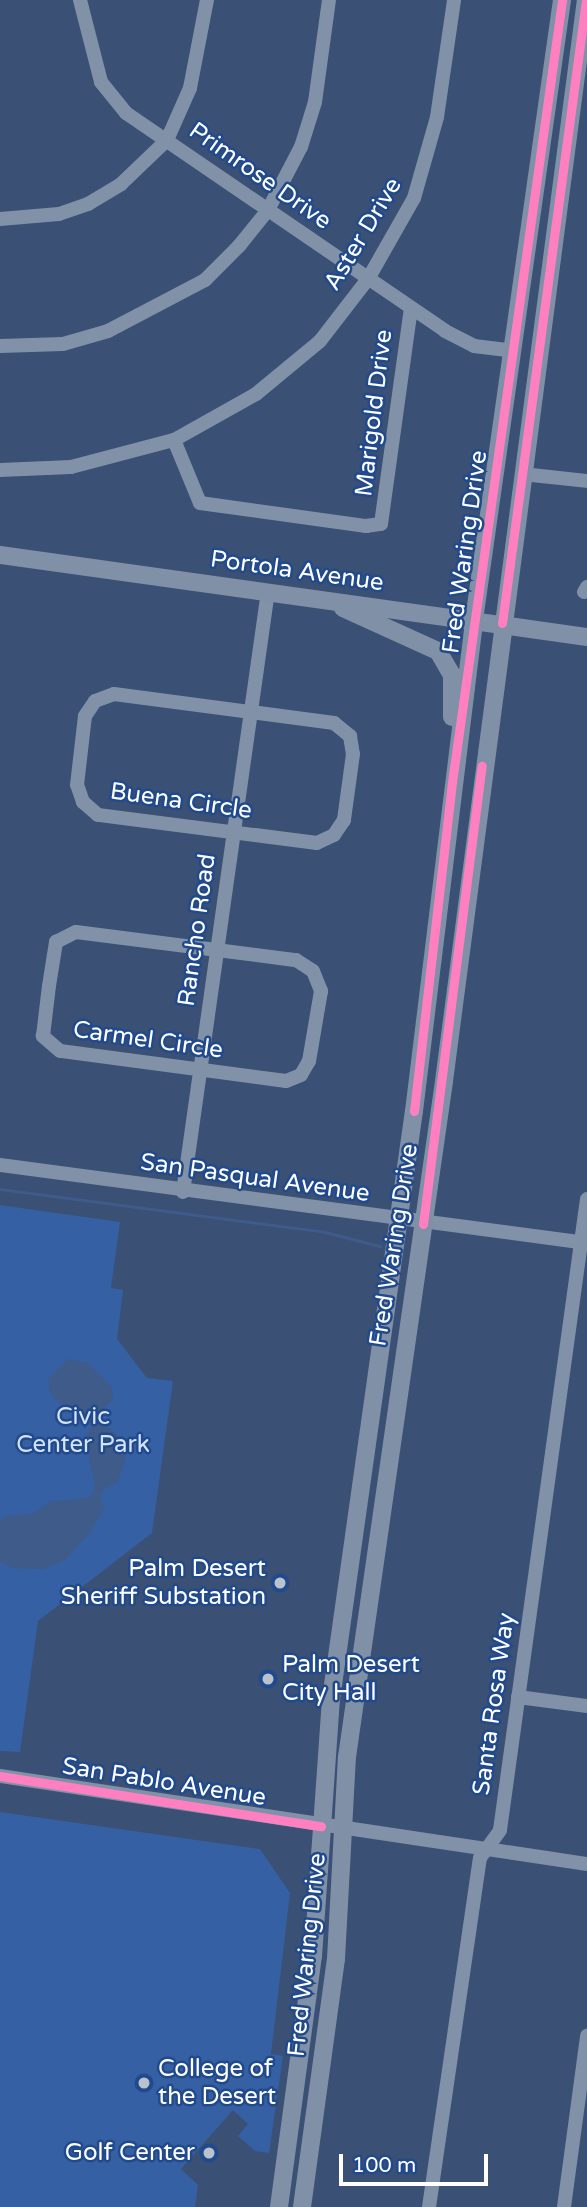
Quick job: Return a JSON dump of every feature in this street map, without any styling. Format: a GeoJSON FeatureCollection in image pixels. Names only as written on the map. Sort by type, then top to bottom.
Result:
{"type":"FeatureCollection","features":[{"type":"Feature","properties":{"kind":"main road","name":"Fred Waring Drive"},"geometry":{"type":"LineString","coordinates":[[279,2207],[313,1956],[331,1699],[397,1221],[474,620],[562,0]]}},
{"type":"Feature","properties":{"kind":"main road"},"geometry":{"type":"LineString","coordinates":[[573,0],[571,21],[581,39]]}},
{"type":"Feature","properties":{"kind":"main road","name":"Fred Waring Drive"},"geometry":{"type":"LineString","coordinates":[[302,2207],[336,1959],[347,1757],[423,1224],[586,0]]}},
{"type":"Feature","properties":{"kind":"main road"},"geometry":{"type":"LineString","coordinates":[[513,351],[522,353],[524,368],[511,463],[521,482]]}},
{"type":"Feature","properties":{"kind":"main road","name":"Portola Avenue"},"geometry":{"type":"LineString","coordinates":[[0,555],[502,623],[587,637]]}},
{"type":"Feature","properties":{"kind":"main road"},"geometry":{"type":"LineString","coordinates":[[320,598],[427,643],[447,661],[452,676],[453,775]]}},
{"type":"Feature","properties":{"kind":"street","name":"Primrose Drive"},"geometry":{"type":"LineString","coordinates":[[80,0],[100,82],[126,113],[411,309],[474,346],[513,351]]}},
{"type":"Feature","properties":{"kind":"street"},"geometry":{"type":"LineString","coordinates":[[0,219],[28,219],[89,204],[121,184],[167,140],[190,88],[207,0]]}},
{"type":"Feature","properties":{"kind":"street"},"geometry":{"type":"LineString","coordinates":[[0,346],[63,344],[153,310],[205,280],[268,210],[301,147],[315,102],[329,0]]}},
{"type":"Feature","properties":{"kind":"street","name":"Aster Drive"},"geometry":{"type":"LineString","coordinates":[[0,470],[71,467],[174,440],[256,394],[320,341],[368,279],[414,198],[427,163],[454,0]]}},
{"type":"Feature","properties":{"kind":"street","name":"Marigold Drive"},"geometry":{"type":"LineString","coordinates":[[174,440],[200,503],[341,523],[380,524],[411,309]]}},
{"type":"Feature","properties":{"kind":"street"},"geometry":{"type":"LineString","coordinates":[[521,482],[587,481]]}},
{"type":"Feature","properties":{"kind":"street","name":"Rancho Road"},"geometry":{"type":"LineString","coordinates":[[183,1192],[253,713],[268,591]]}},
{"type":"Feature","properties":{"kind":"street","name":"Buena Circle"},"geometry":{"type":"LineString","coordinates":[[114,694],[253,713],[334,723],[350,736],[353,754],[344,820],[334,835],[317,843],[98,815],[83,802],[77,785],[85,716],[95,701],[114,694]]}},
{"type":"Feature","properties":{"kind":"street","name":"Carmel Circle"},"geometry":{"type":"LineString","coordinates":[[76,932],[217,950],[296,960],[313,971],[321,991],[309,1061],[301,1075],[286,1081],[199,1072],[60,1051],[43,1035],[56,942],[76,932]]}},
{"type":"Feature","properties":{"kind":"street","name":"San Pasqual Avenue"},"geometry":{"type":"LineString","coordinates":[[0,1165],[397,1221],[584,1243]]}},
{"type":"Feature","properties":{"kind":"street","name":"Santa Rosa Way"},"geometry":{"type":"LineString","coordinates":[[429,2207],[482,1850],[500,1830],[584,1243],[587,1199]]}},
{"type":"Feature","properties":{"kind":"street"},"geometry":{"type":"LineString","coordinates":[[518,1696],[587,1706]]}},
{"type":"Feature","properties":{"kind":"street","name":"San Pablo Avenue"},"geometry":{"type":"LineString","coordinates":[[0,1776],[344,1830],[587,1864]]}},
{"type":"Feature","properties":{"kind":"street"},"geometry":{"type":"LineString","coordinates":[[564,2207],[587,2036]]}},
{"type":"Feature","properties":{"kind":"green space","name":"Civic Center Park"},"geometry":{"type":"Polygon","coordinates":[[[0,1205],[120,1222],[111,1288],[123,1290],[117,1339],[147,1378],[173,1381],[152,1533],[38,1621],[20,1752],[0,1751],[0,1205]]]}},
{"type":"Feature","properties":{"kind":"green space","name":"College of the Desert"},"geometry":{"type":"Polygon","coordinates":[[[0,1812],[260,1849],[290,1893],[271,2054],[283,2056],[269,2153],[255,2151],[238,2136],[248,2124],[233,2110],[181,2169],[198,2185],[195,2207],[0,2207],[0,1812]]]}},
{"type":"Feature","properties":{"kind":"shaded area"},"geometry":{"type":"Polygon","coordinates":[[[68,1359],[88,1363],[112,1387],[113,1400],[97,1415],[99,1425],[111,1429],[125,1444],[125,1460],[117,1483],[105,1488],[100,1496],[104,1509],[91,1531],[65,1560],[43,1569],[12,1568],[0,1562],[0,1522],[5,1516],[32,1514],[50,1502],[87,1498],[93,1493],[95,1484],[85,1438],[92,1426],[54,1399],[50,1391],[48,1379],[68,1359]]]}},
{"type":"Feature","properties":{"kind":"waterway"},"geometry":{"type":"LineString","coordinates":[[0,1189],[325,1232],[380,1246]]}},
{"type":"Feature","properties":{"kind":"cycle path"},"geometry":{"type":"LineString","coordinates":[[414,1111],[453,775],[562,0]]}},
{"type":"Feature","properties":{"kind":"cycle path"},"geometry":{"type":"LineString","coordinates":[[502,623],[586,0]]}},
{"type":"Feature","properties":{"kind":"cycle path"},"geometry":{"type":"LineString","coordinates":[[423,1224],[482,766]]}},
{"type":"Feature","properties":{"kind":"cycle path"},"geometry":{"type":"LineString","coordinates":[[0,1776],[321,1826]]}},
{"type":"Feature","properties":{"kind":"place","name":"Palm Desert Sheriff Substation"},"geometry":{"type":"Point","coordinates":[280,1583]}},
{"type":"Feature","properties":{"kind":"place","name":"Palm Desert City Hall"},"geometry":{"type":"Point","coordinates":[268,1679]}},
{"type":"Feature","properties":{"kind":"place","name":"College of the Desert"},"geometry":{"type":"Point","coordinates":[144,2083]}},
{"type":"Feature","properties":{"kind":"place","name":"Golf Center"},"geometry":{"type":"Point","coordinates":[209,2153]}}]}
